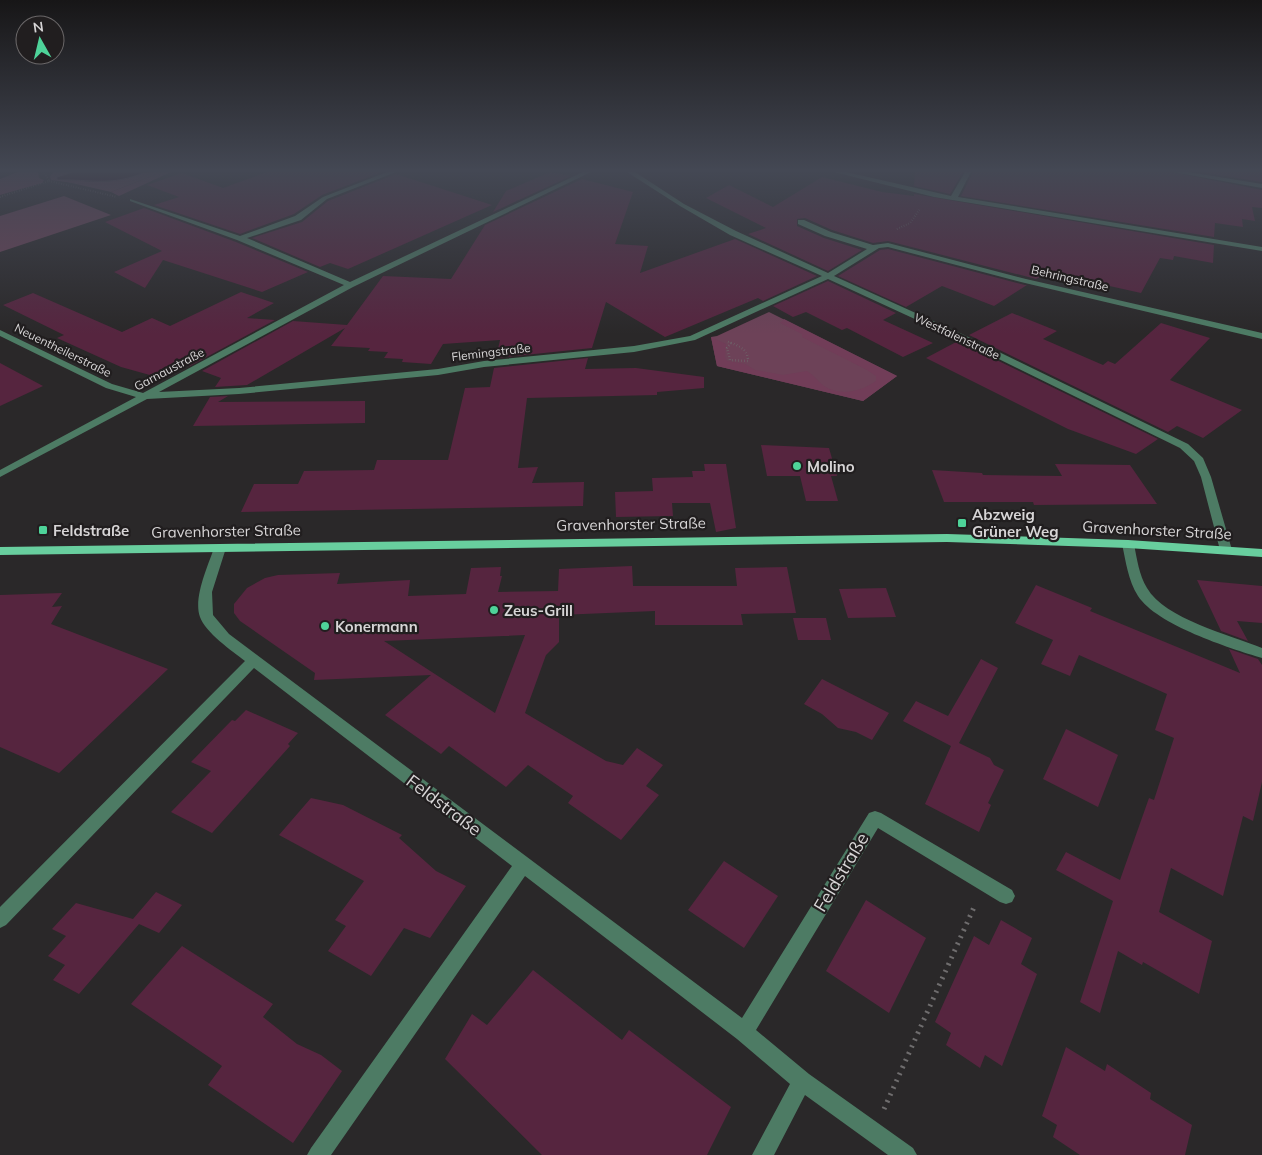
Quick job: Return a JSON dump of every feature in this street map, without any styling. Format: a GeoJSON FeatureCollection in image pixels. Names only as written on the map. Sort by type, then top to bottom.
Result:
{"type":"FeatureCollection","features":[{"type":"Feature","properties":{"kind":"main road","name":"Gravenhorster Straße"},"geometry":{"type":"LineString","coordinates":[[0,551],[821,538],[970,538],[1128,544],[1262,553]]}},
{"type":"Feature","properties":{"kind":"street"},"geometry":{"type":"LineString","coordinates":[[206,226],[240,238],[350,285]]}},
{"type":"Feature","properties":{"kind":"street"},"geometry":{"type":"LineString","coordinates":[[240,238],[275,226]]}},
{"type":"Feature","properties":{"kind":"street","name":"Garnaustraße"},"geometry":{"type":"LineString","coordinates":[[0,474],[350,285],[474,226]]}},
{"type":"Feature","properties":{"kind":"street","name":"Westfalenstraße"},"geometry":{"type":"LineString","coordinates":[[720,226],[827,278],[959,336],[1184,446],[1198,460],[1206,476],[1226,550]]}},
{"type":"Feature","properties":{"kind":"street","name":"Behringstraße"},"geometry":{"type":"LineString","coordinates":[[810,226],[828,234],[875,247],[900,246],[1025,280],[1262,336]]}},
{"type":"Feature","properties":{"kind":"street"},"geometry":{"type":"LineString","coordinates":[[1125,226],[1262,249]]}},
{"type":"Feature","properties":{"kind":"street"},"geometry":{"type":"LineString","coordinates":[[827,278],[875,247]]}},
{"type":"Feature","properties":{"kind":"street","name":"Flemingstraße"},"geometry":{"type":"LineString","coordinates":[[144,396],[238,391],[438,372],[484,364],[634,349],[692,338],[827,278]]}},
{"type":"Feature","properties":{"kind":"street","name":"Neuentheilerstraße"},"geometry":{"type":"LineString","coordinates":[[0,333],[109,386],[144,396]]}},
{"type":"Feature","properties":{"kind":"street"},"geometry":{"type":"LineString","coordinates":[[1128,544],[1137,580],[1147,599],[1173,618],[1262,653]]}},
{"type":"Feature","properties":{"kind":"street","name":"Feldstraße"},"geometry":{"type":"LineString","coordinates":[[220,548],[206,592],[206,616],[224,638],[744,1032],[802,1081],[906,1155]]}},
{"type":"Feature","properties":{"kind":"street"},"geometry":{"type":"LineString","coordinates":[[0,919],[253,661]]}},
{"type":"Feature","properties":{"kind":"street","name":"Feldstraße"},"geometry":{"type":"LineString","coordinates":[[744,1032],[874,818],[1006,896]]}},
{"type":"Feature","properties":{"kind":"street"},"geometry":{"type":"LineString","coordinates":[[318,1155],[523,864]]}},
{"type":"Feature","properties":{"kind":"street"},"geometry":{"type":"LineString","coordinates":[[763,1155],[802,1081]]}},
{"type":"Feature","properties":{"kind":"path"},"geometry":{"type":"LineString","coordinates":[[875,247],[875,240],[904,226]]}},
{"type":"Feature","properties":{"kind":"path"},"geometry":{"type":"LineString","coordinates":[[708,331],[743,348],[748,355],[748,361],[730,360],[727,348],[731,343]]}},
{"type":"Feature","properties":{"kind":"path"},"geometry":{"type":"LineString","coordinates":[[874,1132],[984,884]]}},
{"type":"Feature","properties":{"kind":"shaded area"},"geometry":{"type":"Polygon","coordinates":[[[0,226],[78,226],[0,252],[0,226]]]}},
{"type":"Feature","properties":{"kind":"shaded area"},"geometry":{"type":"Polygon","coordinates":[[[769,312],[897,376],[863,401],[717,366],[711,337],[769,312]]]}},
{"type":"Feature","properties":{"kind":"shaded area"},"geometry":{"type":"Polygon","coordinates":[[[784,319],[897,376],[863,401],[717,366],[711,337],[726,344],[725,357],[727,361],[745,364],[755,370],[783,375],[807,371],[824,386],[844,392],[864,388],[876,381],[876,376],[867,370],[802,337],[802,334],[780,323],[784,319]]]}},
{"type":"Feature","properties":{"kind":"building"},"geometry":{"type":"Polygon","coordinates":[[[113,226],[192,226],[308,272],[262,292],[163,260],[145,288],[114,272],[162,251],[113,226]]]}},
{"type":"Feature","properties":{"kind":"building"},"geometry":{"type":"Polygon","coordinates":[[[216,226],[262,226],[240,234],[216,226]]]}},
{"type":"Feature","properties":{"kind":"building"},"geometry":{"type":"Polygon","coordinates":[[[290,226],[445,226],[348,269],[330,263],[320,267],[252,238],[290,226]]]}},
{"type":"Feature","properties":{"kind":"building"},"geometry":{"type":"Polygon","coordinates":[[[484,226],[621,226],[615,244],[648,246],[640,273],[735,239],[817,276],[763,301],[758,298],[665,337],[606,302],[592,348],[496,358],[500,340],[443,344],[431,364],[402,362],[403,359],[384,358],[388,352],[368,351],[370,348],[331,346],[345,328],[247,385],[215,387],[221,378],[202,371],[293,321],[347,325],[383,276],[451,279],[484,226]]]}},
{"type":"Feature","properties":{"kind":"building"},"geometry":{"type":"Polygon","coordinates":[[[762,226],[797,226],[824,238],[862,250],[828,271],[748,234],[766,228],[762,226]]]}},
{"type":"Feature","properties":{"kind":"building"},"geometry":{"type":"Polygon","coordinates":[[[823,226],[1102,226],[1214,245],[1213,263],[1174,256],[1173,260],[1160,258],[1141,293],[1096,283],[1094,287],[1044,275],[1036,279],[888,241],[873,243],[823,226]]]}},
{"type":"Feature","properties":{"kind":"building"},"geometry":{"type":"Polygon","coordinates":[[[1146,226],[1215,226],[1214,237],[1146,226]]]}},
{"type":"Feature","properties":{"kind":"building"},"geometry":{"type":"Polygon","coordinates":[[[888,249],[1027,285],[994,306],[942,286],[906,307],[838,276],[880,250],[888,249]]]}},
{"type":"Feature","properties":{"kind":"building"},"geometry":{"type":"Polygon","coordinates":[[[828,281],[896,313],[883,320],[933,343],[903,357],[847,328],[842,330],[806,312],[793,317],[773,306],[828,281]]]}},
{"type":"Feature","properties":{"kind":"building"},"geometry":{"type":"Polygon","coordinates":[[[241,292],[274,303],[247,318],[275,320],[190,366],[179,362],[157,377],[121,367],[57,338],[64,335],[3,305],[33,293],[122,332],[152,318],[170,326],[241,292]]]}},
{"type":"Feature","properties":{"kind":"building"},"geometry":{"type":"Polygon","coordinates":[[[1012,313],[1057,331],[1043,339],[1103,365],[1108,361],[1115,364],[1161,323],[1210,338],[1170,380],[1242,410],[1203,438],[1177,426],[1168,432],[969,335],[1012,313]]]}},
{"type":"Feature","properties":{"kind":"building"},"geometry":{"type":"Polygon","coordinates":[[[958,341],[1158,439],[1136,454],[1068,429],[926,358],[958,341]]]}},
{"type":"Feature","properties":{"kind":"building"},"geometry":{"type":"Polygon","coordinates":[[[588,358],[585,369],[636,368],[704,377],[704,388],[657,392],[657,395],[527,398],[518,468],[538,467],[532,483],[584,482],[583,506],[241,512],[254,484],[298,484],[304,471],[374,470],[377,460],[448,460],[465,388],[490,387],[494,368],[588,358]]]}},
{"type":"Feature","properties":{"kind":"building"},"geometry":{"type":"Polygon","coordinates":[[[0,363],[43,386],[0,406],[0,363]]]}},
{"type":"Feature","properties":{"kind":"building"},"geometry":{"type":"Polygon","coordinates":[[[228,396],[218,402],[365,401],[365,423],[193,426],[210,397],[228,396]]]}},
{"type":"Feature","properties":{"kind":"building"},"geometry":{"type":"Polygon","coordinates":[[[761,445],[829,448],[837,476],[831,476],[838,501],[806,501],[800,476],[767,476],[761,445]]]}},
{"type":"Feature","properties":{"kind":"building"},"geometry":{"type":"Polygon","coordinates":[[[704,464],[726,464],[736,528],[716,532],[710,503],[672,503],[673,516],[616,517],[615,492],[653,491],[652,478],[693,477],[692,471],[705,471],[704,464]]]}},
{"type":"Feature","properties":{"kind":"building"},"geometry":{"type":"Polygon","coordinates":[[[1055,464],[1130,465],[1157,504],[1034,505],[1033,502],[944,502],[932,470],[982,473],[983,475],[1062,476],[1055,464]]]}},
{"type":"Feature","properties":{"kind":"building"},"geometry":{"type":"Polygon","coordinates":[[[632,566],[633,586],[737,586],[735,568],[787,567],[796,613],[741,614],[743,625],[655,625],[655,611],[559,615],[559,642],[546,655],[525,713],[606,761],[623,765],[637,748],[663,765],[646,786],[659,795],[621,840],[568,803],[573,796],[528,765],[506,787],[449,746],[441,754],[385,715],[431,675],[314,680],[315,673],[240,621],[234,613],[234,604],[247,588],[265,578],[278,575],[340,573],[337,584],[410,580],[408,596],[466,594],[471,568],[501,567],[500,576],[502,576],[498,592],[558,591],[559,569],[632,566]],[[525,635],[384,641],[495,713],[525,635]]]}},
{"type":"Feature","properties":{"kind":"building"},"geometry":{"type":"Polygon","coordinates":[[[1197,580],[1262,586],[1262,623],[1237,621],[1248,641],[1221,631],[1197,580]]]}},
{"type":"Feature","properties":{"kind":"building"},"geometry":{"type":"Polygon","coordinates":[[[1036,585],[1092,608],[1090,611],[1240,673],[1229,649],[1258,659],[1262,665],[1262,782],[1253,821],[1243,816],[1223,896],[1171,868],[1159,912],[1212,941],[1199,994],[1143,962],[1142,965],[1118,951],[1100,1013],[1080,1002],[1113,901],[1056,870],[1066,852],[1120,880],[1149,798],[1154,800],[1174,738],[1155,730],[1167,694],[1079,655],[1070,676],[1041,664],[1053,640],[1015,623],[1036,585]]]}},
{"type":"Feature","properties":{"kind":"building"},"geometry":{"type":"Polygon","coordinates":[[[886,588],[896,617],[848,618],[839,589],[886,588]]]}},
{"type":"Feature","properties":{"kind":"building"},"geometry":{"type":"Polygon","coordinates":[[[62,593],[52,607],[62,606],[51,624],[168,669],[59,773],[0,747],[0,595],[62,593]]]}},
{"type":"Feature","properties":{"kind":"building"},"geometry":{"type":"Polygon","coordinates":[[[793,618],[826,618],[831,640],[798,640],[793,618]]]}},
{"type":"Feature","properties":{"kind":"building"},"geometry":{"type":"Polygon","coordinates":[[[981,659],[998,668],[959,743],[990,758],[994,765],[1004,770],[988,803],[991,805],[979,832],[925,804],[951,746],[903,721],[916,701],[948,716],[981,659]]]}},
{"type":"Feature","properties":{"kind":"building"},"geometry":{"type":"Polygon","coordinates":[[[822,679],[889,713],[872,740],[856,732],[838,728],[822,714],[804,704],[822,679]]]}},
{"type":"Feature","properties":{"kind":"building"},"geometry":{"type":"Polygon","coordinates":[[[246,710],[298,733],[288,744],[290,746],[212,833],[171,812],[211,771],[191,762],[232,720],[235,721],[246,710]]]}},
{"type":"Feature","properties":{"kind":"building"},"geometry":{"type":"Polygon","coordinates":[[[1066,729],[1118,755],[1098,807],[1043,779],[1066,729]]]}},
{"type":"Feature","properties":{"kind":"building"},"geometry":{"type":"Polygon","coordinates":[[[311,798],[343,805],[402,835],[399,838],[436,871],[466,886],[430,938],[404,928],[371,976],[328,951],[346,926],[335,920],[364,881],[279,835],[311,798]]]}},
{"type":"Feature","properties":{"kind":"building"},"geometry":{"type":"Polygon","coordinates":[[[724,861],[778,896],[744,948],[688,910],[724,861]]]}},
{"type":"Feature","properties":{"kind":"building"},"geometry":{"type":"Polygon","coordinates":[[[156,892],[182,905],[159,933],[139,924],[79,994],[53,980],[65,965],[48,956],[66,936],[52,929],[76,903],[133,919],[156,892]]]}},
{"type":"Feature","properties":{"kind":"building"},"geometry":{"type":"Polygon","coordinates":[[[866,900],[926,938],[889,1013],[826,971],[866,900]]]}},
{"type":"Feature","properties":{"kind":"building"},"geometry":{"type":"Polygon","coordinates":[[[1001,920],[1032,938],[1021,964],[1037,974],[1002,1066],[985,1055],[980,1068],[946,1045],[951,1033],[935,1022],[974,936],[989,945],[1001,920]]]}},
{"type":"Feature","properties":{"kind":"building"},"geometry":{"type":"Polygon","coordinates":[[[182,946],[273,1004],[263,1017],[297,1044],[321,1055],[342,1071],[293,1143],[208,1085],[222,1066],[131,1004],[182,946]]]}},
{"type":"Feature","properties":{"kind":"building"},"geometry":{"type":"Polygon","coordinates":[[[533,970],[622,1040],[629,1030],[731,1107],[707,1155],[542,1155],[445,1059],[472,1014],[487,1025],[533,970]]]}},
{"type":"Feature","properties":{"kind":"building"},"geometry":{"type":"Polygon","coordinates":[[[1066,1047],[1105,1071],[1107,1064],[1151,1093],[1150,1099],[1192,1125],[1185,1155],[1080,1155],[1053,1137],[1057,1125],[1042,1116],[1066,1047]]]}},
{"type":"Feature","properties":{"kind":"place","name":"Molino"},"geometry":{"type":"Point","coordinates":[797,466]}},
{"type":"Feature","properties":{"kind":"place","name":"Abzweig Grüner Weg"},"geometry":{"type":"Point","coordinates":[962,523]}},
{"type":"Feature","properties":{"kind":"place","name":"Feldstraße"},"geometry":{"type":"Point","coordinates":[43,530]}},
{"type":"Feature","properties":{"kind":"place","name":"Zeus-Grill"},"geometry":{"type":"Point","coordinates":[494,610]}},
{"type":"Feature","properties":{"kind":"place","name":"Konermann"},"geometry":{"type":"Point","coordinates":[325,626]}}]}
